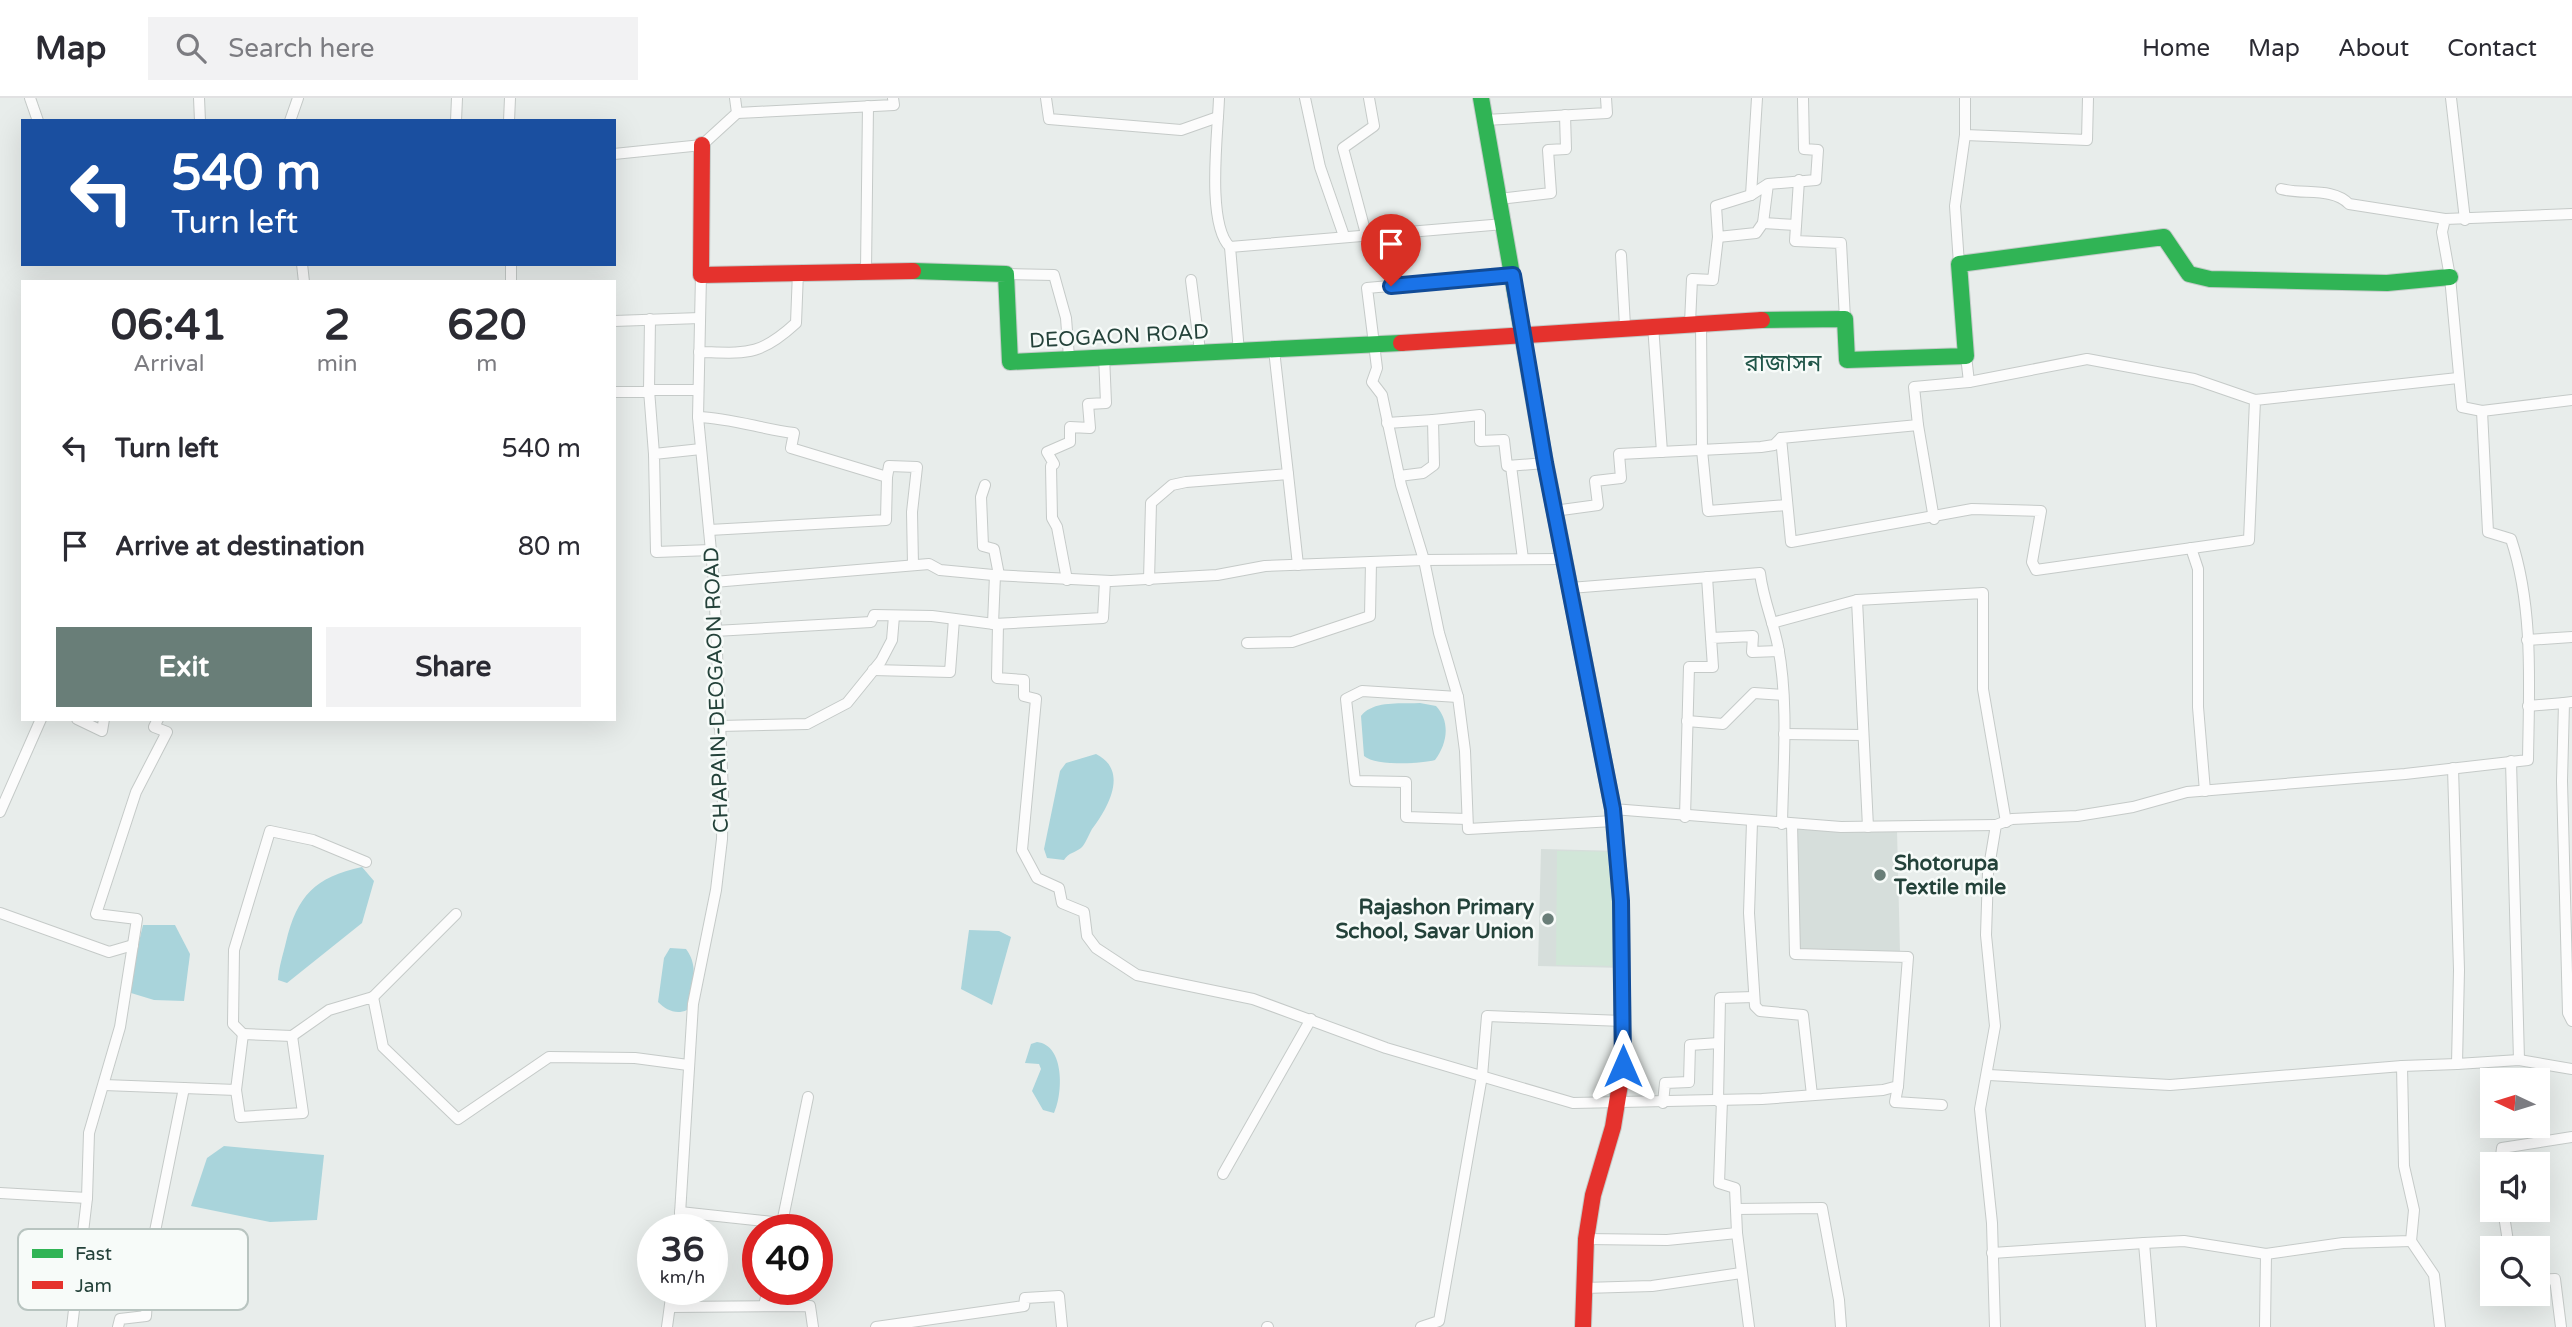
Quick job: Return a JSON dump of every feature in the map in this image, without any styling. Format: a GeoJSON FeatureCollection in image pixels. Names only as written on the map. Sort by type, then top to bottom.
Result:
{"type":"FeatureCollection","features":[{"type":"Feature","properties":{"kind":"street"},"geometry":{"type":"LineString","coordinates":[[30,98],[37,119]]}},
{"type":"Feature","properties":{"kind":"street"},"geometry":{"type":"LineString","coordinates":[[199,98],[200,119]]}},
{"type":"Feature","properties":{"kind":"street"},"geometry":{"type":"LineString","coordinates":[[291,119],[298,98]]}},
{"type":"Feature","properties":{"kind":"street"},"geometry":{"type":"LineString","coordinates":[[456,119],[457,98]]}},
{"type":"Feature","properties":{"kind":"street"},"geometry":{"type":"LineString","coordinates":[[509,119],[510,98]]}},
{"type":"Feature","properties":{"kind":"street"},"geometry":{"type":"LineString","coordinates":[[735,98],[737,113]]}},
{"type":"Feature","properties":{"kind":"street"},"geometry":{"type":"LineString","coordinates":[[616,154],[702,145],[737,113],[894,105],[893,98]]}},
{"type":"Feature","properties":{"kind":"street"},"geometry":{"type":"LineString","coordinates":[[1046,98],[1049,119],[1072,122],[1181,130],[1219,117]]}},
{"type":"Feature","properties":{"kind":"street"},"geometry":{"type":"LineString","coordinates":[[1219,98],[1216,201],[1223,240],[1230,247],[1239,352]]}},
{"type":"Feature","properties":{"kind":"street"},"geometry":{"type":"LineString","coordinates":[[1305,98],[1320,167],[1344,236]]}},
{"type":"Feature","properties":{"kind":"street"},"geometry":{"type":"LineString","coordinates":[[1366,234],[1343,148],[1374,126],[1370,98]]}},
{"type":"Feature","properties":{"kind":"street"},"geometry":{"type":"LineString","coordinates":[[1481,98],[1545,463],[1613,815],[1621,901],[1623,1066],[1613,1127],[1593,1195],[1586,1239],[1583,1327]]}},
{"type":"Feature","properties":{"kind":"street"},"geometry":{"type":"LineString","coordinates":[[1485,121],[1607,113],[1606,98]]}},
{"type":"Feature","properties":{"kind":"street"},"geometry":{"type":"LineString","coordinates":[[1751,195],[1757,98]]}},
{"type":"Feature","properties":{"kind":"street"},"geometry":{"type":"LineString","coordinates":[[1787,505],[1707,510],[1692,279],[1713,280],[1718,237],[1716,206],[1751,195],[1768,184],[1816,180],[1818,150],[1804,149],[1803,98]]}},
{"type":"Feature","properties":{"kind":"street"},"geometry":{"type":"LineString","coordinates":[[1965,98],[1965,135],[1955,206],[1969,382]]}},
{"type":"Feature","properties":{"kind":"street"},"geometry":{"type":"LineString","coordinates":[[1965,135],[2087,140],[2088,98]]}},
{"type":"Feature","properties":{"kind":"street"},"geometry":{"type":"LineString","coordinates":[[2451,98],[2465,220]]}},
{"type":"Feature","properties":{"kind":"street"},"geometry":{"type":"LineString","coordinates":[[866,270],[868,106]]}},
{"type":"Feature","properties":{"kind":"street"},"geometry":{"type":"LineString","coordinates":[[1499,199],[1550,192],[1548,150],[1566,149],[1565,116]]}},
{"type":"Feature","properties":{"kind":"street"},"geometry":{"type":"LineString","coordinates":[[702,145],[701,275],[866,270],[1054,275],[1066,318],[1069,357]]}},
{"type":"Feature","properties":{"kind":"street"},"geometry":{"type":"LineString","coordinates":[[1798,180],[1795,242],[1841,243],[1847,360],[1966,356]]}},
{"type":"Feature","properties":{"kind":"street"},"geometry":{"type":"LineString","coordinates":[[1718,237],[1756,233],[1763,223],[1768,184]]}},
{"type":"Feature","properties":{"kind":"street"},"geometry":{"type":"LineString","coordinates":[[2281,189],[2321,193],[2342,197],[2349,204],[2445,219],[2572,214]]}},
{"type":"Feature","properties":{"kind":"street"},"geometry":{"type":"LineString","coordinates":[[2445,219],[2442,232],[2450,277],[2462,407],[2482,411],[2572,400]]}},
{"type":"Feature","properties":{"kind":"street"},"geometry":{"type":"LineString","coordinates":[[1763,223],[1796,225]]}},
{"type":"Feature","properties":{"kind":"street"},"geometry":{"type":"LineString","coordinates":[[1230,247],[1504,224]]}},
{"type":"Feature","properties":{"kind":"street"},"geometry":{"type":"LineString","coordinates":[[1959,264],[2164,237],[2171,243],[2189,274],[2210,279],[2387,283],[2450,277]]}},
{"type":"Feature","properties":{"kind":"street"},"geometry":{"type":"LineString","coordinates":[[1621,255],[1625,326]]}},
{"type":"Feature","properties":{"kind":"street"},"geometry":{"type":"LineString","coordinates":[[699,352],[751,354],[784,334],[796,323],[798,272]]}},
{"type":"Feature","properties":{"kind":"street","name":"DEOGAON ROAD"},"geometry":{"type":"LineString","coordinates":[[1006,274],[1010,362],[1200,351],[1274,351],[1625,326],[1845,319]]}},
{"type":"Feature","properties":{"kind":"street","name":"CHAPAIN-DEOGAON ROAD"},"geometry":{"type":"LineString","coordinates":[[680,1212],[693,1004],[716,890],[722,839],[713,582],[698,417],[701,275]]}},
{"type":"Feature","properties":{"kind":"street"},"geometry":{"type":"LineString","coordinates":[[1513,275],[1367,288],[1372,345],[1377,368],[1372,382],[1382,396],[1399,476],[1424,560],[1439,634],[1458,697],[1465,751],[1468,829],[1613,815],[1868,827],[2001,823],[2110,811],[2205,791],[2528,760],[2527,640],[2518,561],[2511,539],[2488,532],[2482,411]]}},
{"type":"Feature","properties":{"kind":"street"},"geometry":{"type":"LineString","coordinates":[[1191,280],[1200,351]]}},
{"type":"Feature","properties":{"kind":"street"},"geometry":{"type":"LineString","coordinates":[[650,318],[649,391],[654,454],[656,552],[711,551]]}},
{"type":"Feature","properties":{"kind":"street"},"geometry":{"type":"LineString","coordinates":[[616,321],[700,318]]}},
{"type":"Feature","properties":{"kind":"street"},"geometry":{"type":"LineString","coordinates":[[1653,325],[1662,452]]}},
{"type":"Feature","properties":{"kind":"street"},"geometry":{"type":"LineString","coordinates":[[1274,351],[1298,565]]}},
{"type":"Feature","properties":{"kind":"street"},"geometry":{"type":"LineString","coordinates":[[1067,580],[1057,527],[1052,518],[1051,466],[1054,464],[1046,452],[1070,442],[1070,427],[1090,428],[1088,404],[1106,403],[1104,355]]}},
{"type":"Feature","properties":{"kind":"street"},"geometry":{"type":"LineString","coordinates":[[1934,519],[1914,387],[1969,382],[2087,359],[2193,379],[2255,400],[2458,377]]}},
{"type":"Feature","properties":{"kind":"street"},"geometry":{"type":"LineString","coordinates":[[616,392],[698,390]]}},
{"type":"Feature","properties":{"kind":"street"},"geometry":{"type":"LineString","coordinates":[[1781,438],[1791,542],[1934,519],[1972,509],[2037,509],[2041,519],[2032,562],[2036,570],[2249,540],[2255,400]]}},
{"type":"Feature","properties":{"kind":"street"},"geometry":{"type":"LineString","coordinates":[[1387,423],[1480,415],[1480,440],[1504,440],[1507,466],[1545,463]]}},
{"type":"Feature","properties":{"kind":"street"},"geometry":{"type":"LineString","coordinates":[[698,417],[718,418],[752,427],[794,433],[791,448],[887,477]]}},
{"type":"Feature","properties":{"kind":"street"},"geometry":{"type":"LineString","coordinates":[[1399,476],[1423,473],[1434,465],[1433,420]]}},
{"type":"Feature","properties":{"kind":"street"},"geometry":{"type":"LineString","coordinates":[[1554,510],[1598,505],[1595,481],[1621,478],[1619,454],[1761,447],[1774,445],[1781,438],[1918,425]]}},
{"type":"Feature","properties":{"kind":"street"},"geometry":{"type":"LineString","coordinates":[[654,454],[701,449]]}},
{"type":"Feature","properties":{"kind":"street"},"geometry":{"type":"LineString","coordinates":[[709,530],[886,520],[889,466],[917,467],[912,512],[914,565]]}},
{"type":"Feature","properties":{"kind":"street"},"geometry":{"type":"LineString","coordinates":[[1511,466],[1523,559]]}},
{"type":"Feature","properties":{"kind":"street"},"geometry":{"type":"LineString","coordinates":[[1149,580],[1151,503],[1171,485],[1288,474]]}},
{"type":"Feature","properties":{"kind":"street"},"geometry":{"type":"LineString","coordinates":[[985,485],[981,497],[984,546],[994,549],[997,575],[997,678],[1024,680],[1024,696],[1036,699],[1022,850],[1037,878],[1059,888],[1062,903],[1084,912],[1087,936],[1096,948],[1137,975],[1229,992],[1375,1044],[1573,1102],[1663,1103],[1883,1090],[1898,1086]]}},
{"type":"Feature","properties":{"kind":"street"},"geometry":{"type":"LineString","coordinates":[[2191,548],[2198,569],[2197,680],[2205,791]]}},
{"type":"Feature","properties":{"kind":"street"},"geometry":{"type":"LineString","coordinates":[[713,582],[929,564],[940,570],[1033,575],[1043,580],[1105,581],[1217,575],[1265,566],[1424,560],[1563,559]]}},
{"type":"Feature","properties":{"kind":"street"},"geometry":{"type":"LineString","coordinates":[[1247,643],[1292,642],[1370,617],[1371,562]]}},
{"type":"Feature","properties":{"kind":"street"},"geometry":{"type":"LineString","coordinates":[[1570,588],[1760,573],[1763,600],[1779,651],[1795,954],[1908,957],[1895,1102],[1942,1105]]}},
{"type":"Feature","properties":{"kind":"street"},"geometry":{"type":"LineString","coordinates":[[1685,817],[1689,667],[1713,667],[1707,577]]}},
{"type":"Feature","properties":{"kind":"street"},"geometry":{"type":"LineString","coordinates":[[715,631],[871,622],[874,615],[995,624],[1103,618],[1105,581]]}},
{"type":"Feature","properties":{"kind":"street"},"geometry":{"type":"LineString","coordinates":[[1772,623],[1857,600],[1983,593],[1983,689],[2001,823],[1988,873],[1986,935],[1996,1026],[1989,1075],[1980,1109],[1995,1327]]}},
{"type":"Feature","properties":{"kind":"street"},"geometry":{"type":"LineString","coordinates":[[1857,600],[1868,827]]}},
{"type":"Feature","properties":{"kind":"street"},"geometry":{"type":"LineString","coordinates":[[719,726],[807,724],[847,703],[892,640],[894,616]]}},
{"type":"Feature","properties":{"kind":"street"},"geometry":{"type":"LineString","coordinates":[[873,670],[950,672],[954,619]]}},
{"type":"Feature","properties":{"kind":"street"},"geometry":{"type":"LineString","coordinates":[[1711,638],[1753,636],[1752,652],[1779,651]]}},
{"type":"Feature","properties":{"kind":"street"},"geometry":{"type":"LineString","coordinates":[[2527,640],[2572,637]]}},
{"type":"Feature","properties":{"kind":"street"},"geometry":{"type":"LineString","coordinates":[[1458,697],[1362,691],[1346,699],[1355,780],[1406,782],[1406,817],[1467,819]]}},
{"type":"Feature","properties":{"kind":"street"},"geometry":{"type":"LineString","coordinates":[[1687,720],[1723,724],[1754,693],[1782,695]]}},
{"type":"Feature","properties":{"kind":"street"},"geometry":{"type":"LineString","coordinates":[[2528,706],[2568,702],[2562,780],[2570,940],[2568,1013],[2572,1021]]}},
{"type":"Feature","properties":{"kind":"street"},"geometry":{"type":"LineString","coordinates":[[0,812],[40,721]]}},
{"type":"Feature","properties":{"kind":"street"},"geometry":{"type":"LineString","coordinates":[[81,721],[102,731],[104,721]]}},
{"type":"Feature","properties":{"kind":"street"},"geometry":{"type":"LineString","coordinates":[[83,1229],[89,1133],[120,1027],[137,919],[96,914],[136,792],[167,732],[154,727],[157,721]]}},
{"type":"Feature","properties":{"kind":"street"},"geometry":{"type":"LineString","coordinates":[[1784,734],[1863,735]]}},
{"type":"Feature","properties":{"kind":"street"},"geometry":{"type":"LineString","coordinates":[[2511,761],[2519,1060]]}},
{"type":"Feature","properties":{"kind":"street"},"geometry":{"type":"LineString","coordinates":[[2453,768],[2459,970],[2457,1064]]}},
{"type":"Feature","properties":{"kind":"street"},"geometry":{"type":"LineString","coordinates":[[1752,822],[1749,913],[1755,1006],[1760,1011],[1803,1015],[1812,1095]]}},
{"type":"Feature","properties":{"kind":"street"},"geometry":{"type":"LineString","coordinates":[[366,862],[313,840],[270,831],[234,950],[233,1024],[243,1034],[292,1036],[329,1010],[373,997],[456,914]]}},
{"type":"Feature","properties":{"kind":"street"},"geometry":{"type":"LineString","coordinates":[[0,913],[109,952],[133,945]]}},
{"type":"Feature","properties":{"kind":"street"},"geometry":{"type":"LineString","coordinates":[[373,997],[383,1047],[458,1119],[549,1057],[635,1058],[688,1065]]}},
{"type":"Feature","properties":{"kind":"street"},"geometry":{"type":"LineString","coordinates":[[1748,1327],[1737,1233],[1735,1188],[1719,1183],[1719,1043],[1720,998],[1754,997]]}},
{"type":"Feature","properties":{"kind":"street"},"geometry":{"type":"LineString","coordinates":[[1421,1327],[1439,1321],[1482,1076],[1487,1016],[1623,1021]]}},
{"type":"Feature","properties":{"kind":"street"},"geometry":{"type":"LineString","coordinates":[[1223,1174],[1311,1019]]}},
{"type":"Feature","properties":{"kind":"street"},"geometry":{"type":"LineString","coordinates":[[243,1034],[236,1090],[240,1116],[303,1113],[292,1036]]}},
{"type":"Feature","properties":{"kind":"street"},"geometry":{"type":"LineString","coordinates":[[1663,1103],[1665,1083],[1689,1082],[1690,1045],[1719,1043]]}},
{"type":"Feature","properties":{"kind":"street"},"geometry":{"type":"LineString","coordinates":[[1989,1075],[2170,1086],[2402,1066],[2519,1060],[2572,1069]]}},
{"type":"Feature","properties":{"kind":"street"},"geometry":{"type":"LineString","coordinates":[[2402,1066],[2404,1166],[2414,1210],[2412,1241],[2434,1275],[2440,1327]]}},
{"type":"Feature","properties":{"kind":"street"},"geometry":{"type":"LineString","coordinates":[[104,1085],[236,1090]]}},
{"type":"Feature","properties":{"kind":"street"},"geometry":{"type":"LineString","coordinates":[[155,1229],[184,1088]]}},
{"type":"Feature","properties":{"kind":"street"},"geometry":{"type":"LineString","coordinates":[[784,1214],[808,1097]]}},
{"type":"Feature","properties":{"kind":"street"},"geometry":{"type":"LineString","coordinates":[[2502,1152],[2502,1148],[2572,1137]]}},
{"type":"Feature","properties":{"kind":"street"},"geometry":{"type":"LineString","coordinates":[[0,1193],[87,1198]]}},
{"type":"Feature","properties":{"kind":"street"},"geometry":{"type":"LineString","coordinates":[[1736,1209],[1822,1208],[1839,1300],[1841,1327]]}},
{"type":"Feature","properties":{"kind":"street"},"geometry":{"type":"LineString","coordinates":[[680,1212],[742,1221]]}},
{"type":"Feature","properties":{"kind":"street"},"geometry":{"type":"LineString","coordinates":[[1586,1239],[1667,1240],[1737,1233]]}},
{"type":"Feature","properties":{"kind":"street"},"geometry":{"type":"LineString","coordinates":[[1992,1253],[2184,1241],[2266,1254],[2343,1243],[2412,1241]]}},
{"type":"Feature","properties":{"kind":"street"},"geometry":{"type":"LineString","coordinates":[[2144,1243],[2151,1327]]}},
{"type":"Feature","properties":{"kind":"street"},"geometry":{"type":"LineString","coordinates":[[2265,1327],[2266,1254]]}},
{"type":"Feature","properties":{"kind":"street"},"geometry":{"type":"LineString","coordinates":[[1584,1288],[1652,1286],[1741,1273]]}},
{"type":"Feature","properties":{"kind":"street"},"geometry":{"type":"LineString","coordinates":[[2550,1279],[2555,1279],[2561,1327]]}},
{"type":"Feature","properties":{"kind":"street"},"geometry":{"type":"LineString","coordinates":[[876,1327],[902,1326],[1024,1306],[1026,1298],[1059,1296],[1062,1327]]}},
{"type":"Feature","properties":{"kind":"street"},"geometry":{"type":"LineString","coordinates":[[667,1327],[670,1307],[764,1305],[810,1306],[813,1327]]}},
{"type":"Feature","properties":{"kind":"street"},"geometry":{"type":"LineString","coordinates":[[118,1327],[120,1320],[146,1316],[146,1310]]}},
{"type":"Feature","properties":{"kind":"shaded area","name":"Shotorupa Textile mile"},"geometry":{"type":"Polygon","coordinates":[[[1797,827],[1897,830],[1900,952],[1798,952],[1797,827]]]}},
{"type":"Feature","properties":{"kind":"shaded area"},"geometry":{"type":"Polygon","coordinates":[[[1541,849],[1622,851],[1625,968],[1538,966],[1541,849]]]}},
{"type":"Feature","properties":{"kind":"green space"},"geometry":{"type":"Polygon","coordinates":[[[1557,851],[1620,852],[1619,966],[1556,965],[1557,851]]]}},
{"type":"Feature","properties":{"kind":"water"},"geometry":{"type":"Polygon","coordinates":[[[1420,703],[1436,706],[1444,719],[1445,740],[1435,760],[1388,763],[1364,756],[1361,716],[1366,711],[1380,705],[1420,703]]]}},
{"type":"Feature","properties":{"kind":"water"},"geometry":{"type":"Polygon","coordinates":[[[1096,754],[1106,761],[1112,770],[1114,780],[1109,801],[1081,848],[1064,860],[1047,858],[1044,849],[1060,771],[1066,763],[1096,754]]]}},
{"type":"Feature","properties":{"kind":"water"},"geometry":{"type":"Polygon","coordinates":[[[362,867],[374,881],[362,923],[287,983],[278,980],[290,926],[302,901],[310,891],[332,876],[362,867]]]}},
{"type":"Feature","properties":{"kind":"water"},"geometry":{"type":"Polygon","coordinates":[[[143,925],[175,925],[190,954],[184,1001],[154,1000],[131,993],[132,971],[143,925]]]}},
{"type":"Feature","properties":{"kind":"water"},"geometry":{"type":"Polygon","coordinates":[[[969,930],[999,931],[1011,937],[992,1005],[961,989],[969,930]]]}},
{"type":"Feature","properties":{"kind":"water"},"geometry":{"type":"Polygon","coordinates":[[[670,948],[686,949],[693,963],[693,987],[687,1010],[679,1012],[671,1011],[658,1002],[664,958],[670,948]]]}},
{"type":"Feature","properties":{"kind":"water"},"geometry":{"type":"Polygon","coordinates":[[[1037,1042],[1046,1045],[1057,1061],[1060,1083],[1054,1113],[1043,1110],[1032,1091],[1041,1069],[1039,1064],[1025,1063],[1031,1044],[1037,1042]]]}},
{"type":"Feature","properties":{"kind":"water"},"geometry":{"type":"Polygon","coordinates":[[[224,1146],[324,1155],[317,1220],[270,1222],[191,1206],[207,1158],[224,1146]]]}},
{"type":"Feature","properties":{"kind":"traffic: fast"},"geometry":{"type":"LineString","coordinates":[[1481,98],[1542,446],[1613,809],[1621,901],[1622,996]]}},
{"type":"Feature","properties":{"kind":"traffic: fast"},"geometry":{"type":"LineString","coordinates":[[1762,320],[1845,319],[1847,360],[1966,356],[1959,264],[2164,237],[2189,274],[2210,279],[2387,283],[2450,277]]}},
{"type":"Feature","properties":{"kind":"traffic: fast"},"geometry":{"type":"LineString","coordinates":[[913,271],[1006,274],[1010,362],[1401,343]]}},
{"type":"Feature","properties":{"kind":"traffic: jam"},"geometry":{"type":"LineString","coordinates":[[702,145],[701,275],[913,271]]}},
{"type":"Feature","properties":{"kind":"traffic: jam"},"geometry":{"type":"LineString","coordinates":[[1401,343],[1762,320]]}},
{"type":"Feature","properties":{"kind":"traffic: jam"},"geometry":{"type":"LineString","coordinates":[[1583,1327],[1586,1239],[1593,1195],[1613,1127],[1623,1066],[1622,996]]}},
{"type":"Feature","properties":{"kind":"place","name":"Shotorupa Textile mile"},"geometry":{"type":"Point","coordinates":[1880,875]}},
{"type":"Feature","properties":{"kind":"place","name":"Rajashon Primary School, Savar Union"},"geometry":{"type":"Point","coordinates":[1548,919]}},
{"type":"Feature","properties":{"kind":"district","name":"রাজাসন"},"geometry":{"type":"Point","coordinates":[1783,363]}},
{"type":"Feature","properties":{"kind":"route"},"geometry":{"type":"LineString","coordinates":[[1391,286],[1513,275],[1545,463],[1613,809],[1621,901],[1623,1066]]}}]}
